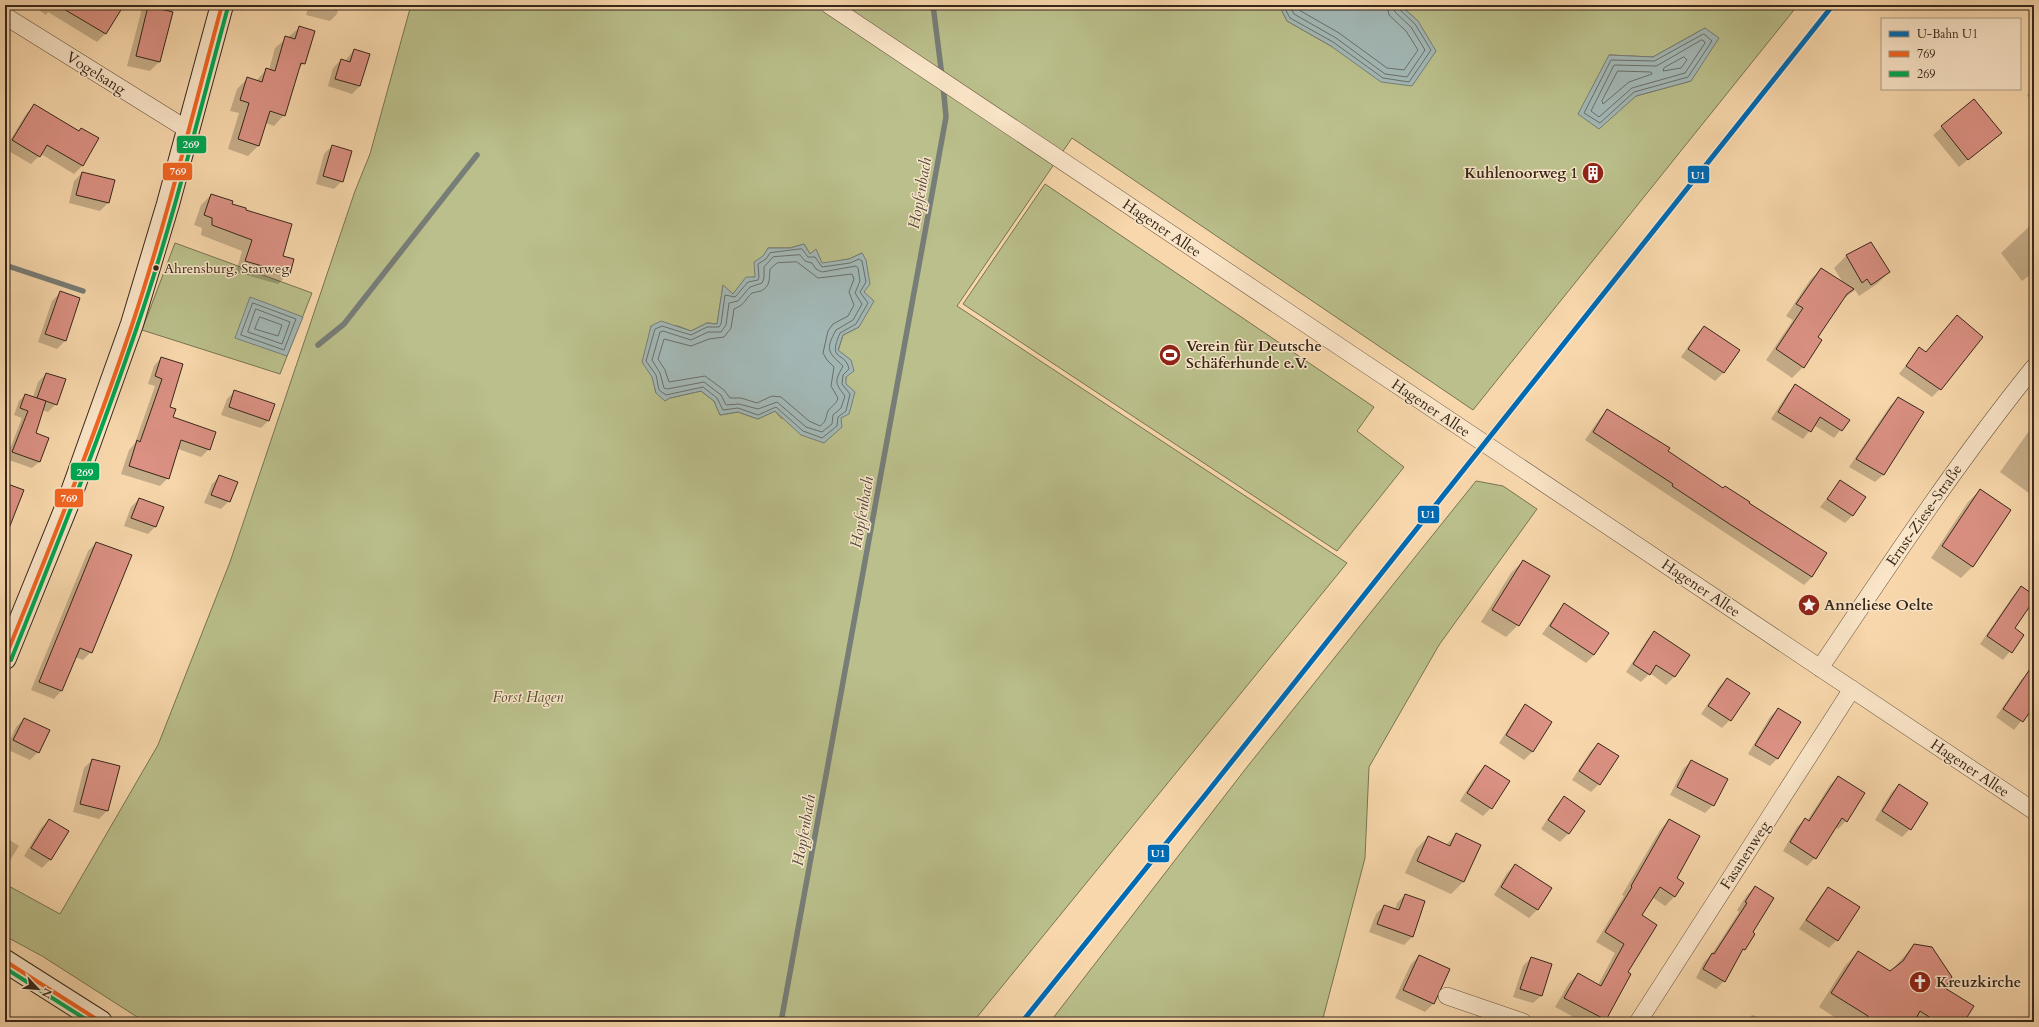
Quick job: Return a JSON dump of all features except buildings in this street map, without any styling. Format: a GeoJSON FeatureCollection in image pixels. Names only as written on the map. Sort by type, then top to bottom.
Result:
{"type":"FeatureCollection","features":[{"type":"Feature","properties":{"kind":"street"},"geometry":{"type":"LineString","coordinates":[[8,645],[68,503],[132,324],[188,130],[222,5]]}},
{"type":"Feature","properties":{"kind":"street","name":"Hagener Allee"},"geometry":{"type":"LineString","coordinates":[[829,5],[2034,811]]}},
{"type":"Feature","properties":{"kind":"street","name":"Vogelsang"},"geometry":{"type":"LineString","coordinates":[[5,16],[188,130]]}},
{"type":"Feature","properties":{"kind":"street","name":"Ernst-Ziese-Straße"},"geometry":{"type":"LineString","coordinates":[[1820,668],[1925,511],[1984,429],[2034,367]]}},
{"type":"Feature","properties":{"kind":"street","name":"Fasanenweg"},"geometry":{"type":"LineString","coordinates":[[1638,1022],[1852,689]]}},
{"type":"Feature","properties":{"kind":"street"},"geometry":{"type":"LineString","coordinates":[[5,961],[101,1022]]}},
{"type":"Feature","properties":{"kind":"street"},"geometry":{"type":"LineString","coordinates":[[1447,996],[1523,1022]]}},
{"type":"Feature","properties":{"kind":"green space","name":"Forst Hagen"},"geometry":{"type":"Polygon","coordinates":[[[411,5],[1279,5],[1287,21],[1331,46],[1418,21],[1400,5],[1798,5],[1473,410],[1072,138],[957,306],[1347,563],[973,1022],[145,1022],[42,956],[5,936],[5,884],[60,914],[158,745],[230,562],[355,191],[370,154],[411,5]],[[1705,28],[1653,57],[1609,55],[1636,96],[1691,81],[1705,28]],[[804,244],[790,248],[768,248],[755,277],[746,278],[733,294],[723,286],[717,324],[707,323],[691,331],[678,326],[651,326],[649,351],[656,393],[670,398],[701,391],[714,401],[720,415],[738,412],[758,419],[775,411],[781,418],[841,418],[846,377],[838,351],[843,335],[859,327],[864,292],[862,253],[849,259],[822,264],[816,250],[810,254],[804,244]]]}},
{"type":"Feature","properties":{"kind":"green space","name":"Verein für Deutsche Schäferhunde e.V."},"geometry":{"type":"Polygon","coordinates":[[[1045,184],[1374,407],[1357,431],[1404,467],[1337,551],[963,304],[1045,184]]]}},
{"type":"Feature","properties":{"kind":"green space"},"geometry":{"type":"Polygon","coordinates":[[[175,243],[312,293],[280,374],[142,330],[175,243]]]}},
{"type":"Feature","properties":{"kind":"green space"},"geometry":{"type":"Polygon","coordinates":[[[1476,481],[1503,486],[1537,509],[1439,645],[1369,767],[1365,858],[1322,1022],[1050,1022],[1247,767],[1476,481]]]}},
{"type":"Feature","properties":{"kind":"water"},"geometry":{"type":"Polygon","coordinates":[[[1279,5],[1400,5],[1418,21],[1436,51],[1412,86],[1381,82],[1331,46],[1287,21],[1279,5]]]}},
{"type":"Feature","properties":{"kind":"water"},"geometry":{"type":"Polygon","coordinates":[[[1705,28],[1719,38],[1691,81],[1636,96],[1599,129],[1578,114],[1609,55],[1653,57],[1705,28]]]}},
{"type":"Feature","properties":{"kind":"water"},"geometry":{"type":"Polygon","coordinates":[[[804,244],[810,254],[816,249],[822,263],[849,259],[862,253],[866,260],[870,284],[864,292],[874,301],[859,327],[843,335],[838,350],[851,360],[854,371],[846,377],[846,384],[855,392],[849,414],[841,418],[842,427],[824,443],[801,435],[775,411],[758,419],[738,412],[720,415],[714,401],[701,391],[670,398],[665,401],[656,393],[652,377],[642,362],[651,326],[661,321],[691,331],[707,323],[717,324],[723,285],[733,294],[746,277],[755,277],[754,262],[763,256],[768,248],[790,248],[804,244]]]}},
{"type":"Feature","properties":{"kind":"water"},"geometry":{"type":"Polygon","coordinates":[[[250,297],[303,317],[287,356],[235,338],[250,297]]]}},
{"type":"Feature","properties":{"kind":"waterway","name":"Hopfenbach"},"geometry":{"type":"LineString","coordinates":[[933,5],[942,76]]}},
{"type":"Feature","properties":{"kind":"waterway","name":"Hopfenbach"},"geometry":{"type":"LineString","coordinates":[[781,1022],[946,117],[943,85]]}},
{"type":"Feature","properties":{"kind":"waterway"},"geometry":{"type":"LineString","coordinates":[[318,345],[344,324],[477,155]]}},
{"type":"Feature","properties":{"kind":"waterway"},"geometry":{"type":"LineString","coordinates":[[5,265],[83,291]]}},
{"type":"Feature","properties":{"kind":"metro line","name":"U1"},"geometry":{"type":"LineString","coordinates":[[1022,1022],[1206,794],[1833,5]]}},
{"type":"Feature","properties":{"kind":"transit line","name":"769"},"geometry":{"type":"LineString","coordinates":[[5,658],[71,493],[132,325],[168,206],[222,5]]}},
{"type":"Feature","properties":{"kind":"transit line","name":"269"},"geometry":{"type":"LineString","coordinates":[[11,660],[92,453],[137,327],[174,208],[228,7]]}},
{"type":"Feature","properties":{"kind":"transit line","name":"769"},"geometry":{"type":"LineString","coordinates":[[5,961],[101,1022]]}},
{"type":"Feature","properties":{"kind":"transit line","name":"269"},"geometry":{"type":"LineString","coordinates":[[5,968],[90,1022]]}},
{"type":"Feature","properties":{"kind":"place","name":"Kuhlenoorweg 1"},"geometry":{"type":"Point","coordinates":[1593,173]}},
{"type":"Feature","properties":{"kind":"place","name":"Ahrensburg, Starweg"},"geometry":{"type":"Point","coordinates":[156,268]}},
{"type":"Feature","properties":{"kind":"place","name":"Verein für Deutsche Schäferhunde e.V."},"geometry":{"type":"Point","coordinates":[1170,355]}},
{"type":"Feature","properties":{"kind":"place","name":"Anneliese Oelte"},"geometry":{"type":"Point","coordinates":[1809,605]}},
{"type":"Feature","properties":{"kind":"place","name":"Kreuzkirche"},"geometry":{"type":"Point","coordinates":[1920,982]}}]}
